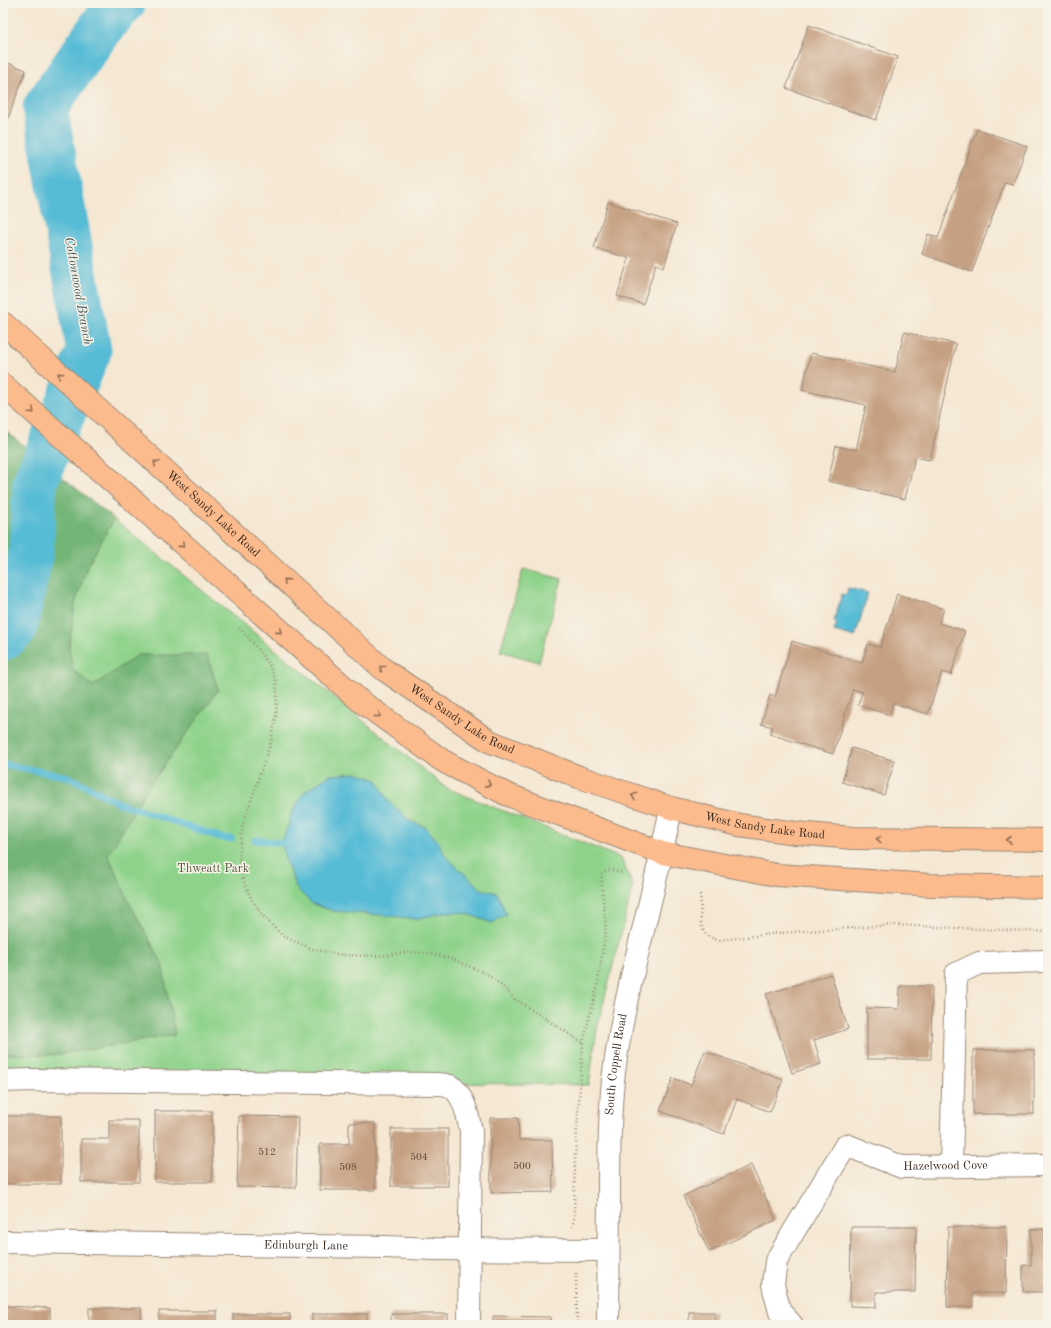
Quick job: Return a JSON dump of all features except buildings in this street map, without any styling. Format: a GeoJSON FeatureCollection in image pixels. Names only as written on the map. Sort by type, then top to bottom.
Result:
{"type":"FeatureCollection","features":[{"type":"Feature","properties":{"kind":"main road","name":"West Sandy Lake Road"},"geometry":{"type":"LineString","coordinates":[[6,326],[382,669],[489,741],[579,777],[671,808],[739,825],[796,833],[853,838],[1048,840]]}},
{"type":"Feature","properties":{"kind":"main road"},"geometry":{"type":"LineString","coordinates":[[3,386],[359,700],[443,761],[506,794],[662,853],[777,875],[932,885],[1048,887]]}},
{"type":"Feature","properties":{"kind":"street","name":"South Coppell Road"},"geometry":{"type":"LineString","coordinates":[[608,1325],[609,1126],[613,1080],[622,1020],[662,853],[671,808]]}},
{"type":"Feature","properties":{"kind":"street"},"geometry":{"type":"LineString","coordinates":[[951,1166],[956,974],[979,963],[1048,961]]}},
{"type":"Feature","properties":{"kind":"street"},"geometry":{"type":"LineString","coordinates":[[3,1081],[406,1083],[450,1086],[459,1095],[468,1112],[471,1131],[469,1325]]}},
{"type":"Feature","properties":{"kind":"street","name":"Hazelwood Cove"},"geometry":{"type":"LineString","coordinates":[[792,1325],[780,1312],[773,1285],[776,1261],[846,1145],[902,1166],[1048,1165]]}},
{"type":"Feature","properties":{"kind":"street","name":"Edinburgh Lane"},"geometry":{"type":"LineString","coordinates":[[3,1242],[608,1250]]}},
{"type":"Feature","properties":{"kind":"path"},"geometry":{"type":"LineString","coordinates":[[238,627],[254,644],[270,666],[276,681],[276,716],[271,742],[243,824],[239,857],[243,880],[252,900],[263,916],[283,936],[312,949],[342,955],[378,956],[409,952],[430,953],[452,959],[487,974],[515,999],[583,1043]]}},
{"type":"Feature","properties":{"kind":"path"},"geometry":{"type":"LineString","coordinates":[[577,1325],[577,1285],[572,1230],[574,1220],[575,1156],[583,1043],[597,987],[606,930],[601,875],[605,871],[612,870],[622,873]]}},
{"type":"Feature","properties":{"kind":"path"},"geometry":{"type":"LineString","coordinates":[[700,894],[701,926],[708,936],[720,940],[779,933],[894,925],[1048,932]]}},
{"type":"Feature","properties":{"kind":"green space"},"geometry":{"type":"Polygon","coordinates":[[[3,429],[114,519],[87,567],[75,604],[69,648],[73,670],[93,686],[138,655],[207,655],[218,690],[145,792],[108,855],[131,906],[162,963],[175,1035],[54,1055],[3,1054],[3,429]]]}},
{"type":"Feature","properties":{"kind":"green space","name":"Thweatt Park"},"geometry":{"type":"Polygon","coordinates":[[[79,519],[114,519],[446,788],[621,858],[633,886],[597,1029],[589,1085],[3,1077],[3,707],[79,519]]]}},
{"type":"Feature","properties":{"kind":"green space"},"geometry":{"type":"Polygon","coordinates":[[[523,569],[562,579],[539,662],[500,651],[523,569]]]}},
{"type":"Feature","properties":{"kind":"water"},"geometry":{"type":"Polygon","coordinates":[[[848,588],[868,593],[855,637],[834,631],[837,623],[834,621],[842,594],[846,595],[848,588]]]}},
{"type":"Feature","properties":{"kind":"water"},"geometry":{"type":"Polygon","coordinates":[[[358,773],[377,780],[389,802],[410,821],[425,827],[437,840],[447,858],[481,889],[497,893],[506,914],[492,923],[465,913],[446,912],[416,919],[333,911],[311,903],[296,888],[285,859],[282,843],[292,813],[304,792],[330,775],[358,773]]]}},
{"type":"Feature","properties":{"kind":"waterway","name":"Cottonwood Branch"},"geometry":{"type":"LineString","coordinates":[[3,638],[15,628],[31,552],[35,482],[89,351],[45,108],[101,27],[123,3]]}},
{"type":"Feature","properties":{"kind":"waterway"},"geometry":{"type":"LineString","coordinates":[[3,764],[69,777],[119,803],[222,838],[231,839]]}},
{"type":"Feature","properties":{"kind":"waterway"},"geometry":{"type":"LineString","coordinates":[[255,840],[282,843]]}}]}
